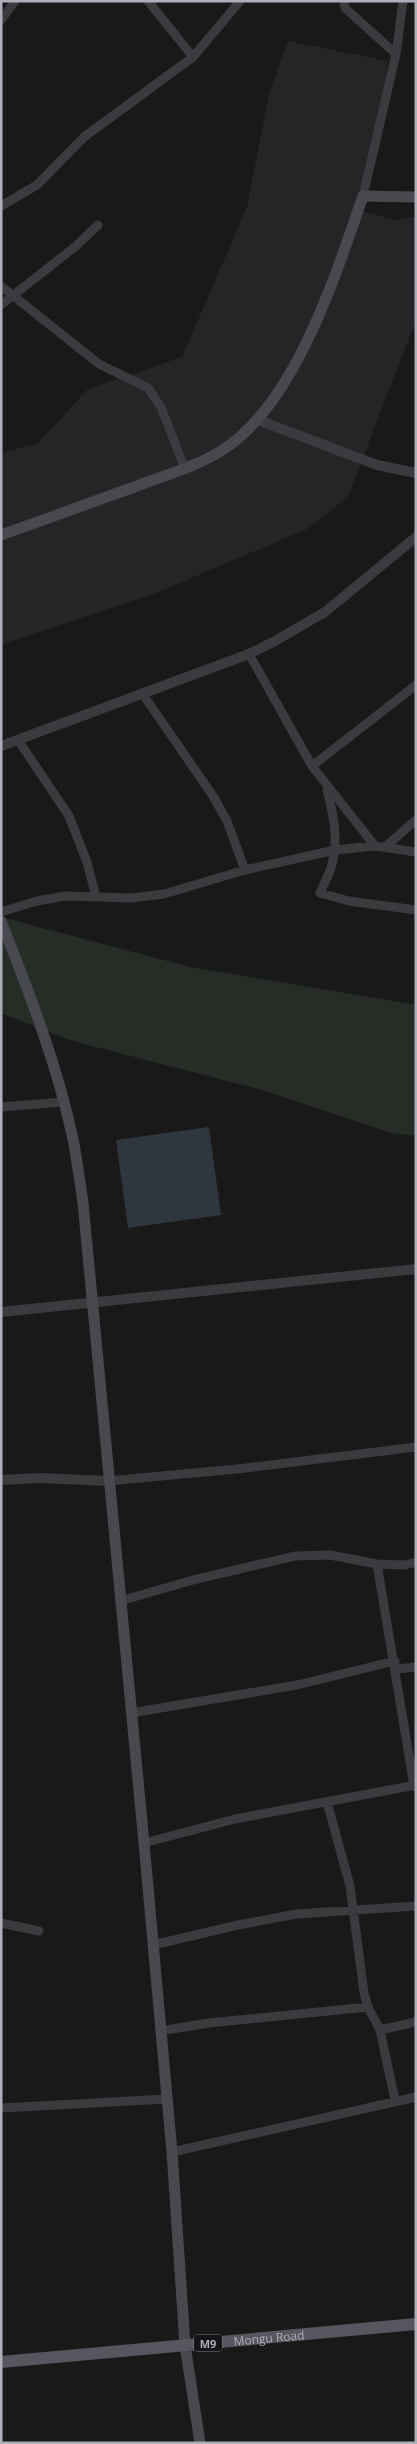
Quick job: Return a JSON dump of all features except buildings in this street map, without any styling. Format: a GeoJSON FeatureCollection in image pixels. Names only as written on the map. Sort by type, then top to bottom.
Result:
{"type":"FeatureCollection","features":[{"type":"Feature","properties":{"kind":"main road"},"geometry":{"type":"LineString","coordinates":[[1,535],[186,469],[223,450],[241,437],[258,420],[282,384],[310,335],[338,271],[363,196],[416,197]]}},
{"type":"Feature","properties":{"kind":"main road"},"geometry":{"type":"LineString","coordinates":[[1,921],[27,988],[63,1102],[73,1140],[83,1204],[172,2152],[185,2345],[200,2443]]}},
{"type":"Feature","properties":{"kind":"main road","name":"Mongu Road"},"geometry":{"type":"LineString","coordinates":[[1,2362],[416,2324]]}},
{"type":"Feature","properties":{"kind":"street"},"geometry":{"type":"LineString","coordinates":[[1,20],[15,1]]}},
{"type":"Feature","properties":{"kind":"street"},"geometry":{"type":"LineString","coordinates":[[148,1],[193,56]]}},
{"type":"Feature","properties":{"kind":"street"},"geometry":{"type":"LineString","coordinates":[[1,206],[36,185],[84,137],[193,56],[240,1]]}},
{"type":"Feature","properties":{"kind":"street"},"geometry":{"type":"LineString","coordinates":[[344,1],[345,8],[396,54]]}},
{"type":"Feature","properties":{"kind":"street"},"geometry":{"type":"LineString","coordinates":[[363,196],[396,54],[402,1]]}},
{"type":"Feature","properties":{"kind":"street"},"geometry":{"type":"LineString","coordinates":[[1,305],[11,295],[76,246],[98,224]]}},
{"type":"Feature","properties":{"kind":"street"},"geometry":{"type":"LineString","coordinates":[[1,286],[99,364],[148,388],[165,416],[186,469]]}},
{"type":"Feature","properties":{"kind":"street"},"geometry":{"type":"LineString","coordinates":[[258,420],[377,465],[416,473]]}},
{"type":"Feature","properties":{"kind":"street"},"geometry":{"type":"LineString","coordinates":[[1,746],[142,692],[249,654],[275,642],[326,612],[416,537]]}},
{"type":"Feature","properties":{"kind":"street"},"geometry":{"type":"LineString","coordinates":[[249,654],[312,766],[375,846]]}},
{"type":"Feature","properties":{"kind":"street"},"geometry":{"type":"LineString","coordinates":[[312,766],[416,685]]}},
{"type":"Feature","properties":{"kind":"street"},"geometry":{"type":"LineString","coordinates":[[142,692],[213,796],[227,821],[245,870]]}},
{"type":"Feature","properties":{"kind":"street"},"geometry":{"type":"LineString","coordinates":[[18,740],[69,816],[87,862],[96,897]]}},
{"type":"Feature","properties":{"kind":"street"},"geometry":{"type":"LineString","coordinates":[[326,786],[335,820],[335,850],[331,869],[320,892],[321,894],[349,901],[416,910]]}},
{"type":"Feature","properties":{"kind":"street"},"geometry":{"type":"LineString","coordinates":[[384,848],[416,820]]}},
{"type":"Feature","properties":{"kind":"street"},"geometry":{"type":"LineString","coordinates":[[1,912],[51,898],[131,898],[164,894],[245,870],[335,850],[375,846],[416,852]]}},
{"type":"Feature","properties":{"kind":"street"},"geometry":{"type":"LineString","coordinates":[[1,1107],[63,1102]]}},
{"type":"Feature","properties":{"kind":"street"},"geometry":{"type":"LineString","coordinates":[[1,1312],[416,1269]]}},
{"type":"Feature","properties":{"kind":"street"},"geometry":{"type":"LineString","coordinates":[[1,1480],[48,1478],[108,1480],[257,1467],[416,1447]]}},
{"type":"Feature","properties":{"kind":"street"},"geometry":{"type":"LineString","coordinates":[[120,1602],[193,1580],[295,1556],[330,1555],[378,1564],[405,1565],[416,1562]]}},
{"type":"Feature","properties":{"kind":"street"},"geometry":{"type":"LineString","coordinates":[[144,1843],[235,1819],[415,1786],[378,1564]]}},
{"type":"Feature","properties":{"kind":"street"},"geometry":{"type":"LineString","coordinates":[[131,1713],[297,1685],[396,1665],[416,1667]]}},
{"type":"Feature","properties":{"kind":"street"},"geometry":{"type":"LineString","coordinates":[[327,1802],[350,1886],[364,1993],[368,2007],[380,2030],[395,2100]]}},
{"type":"Feature","properties":{"kind":"street"},"geometry":{"type":"LineString","coordinates":[[153,1945],[238,1925],[296,1914],[416,1906]]}},
{"type":"Feature","properties":{"kind":"street"},"geometry":{"type":"LineString","coordinates":[[1,1923],[39,1931]]}},
{"type":"Feature","properties":{"kind":"street"},"geometry":{"type":"LineString","coordinates":[[160,2031],[368,2007]]}},
{"type":"Feature","properties":{"kind":"street"},"geometry":{"type":"LineString","coordinates":[[380,2030],[416,2022]]}},
{"type":"Feature","properties":{"kind":"street"},"geometry":{"type":"LineString","coordinates":[[172,2152],[395,2100],[416,2097]]}},
{"type":"Feature","properties":{"kind":"street"},"geometry":{"type":"LineString","coordinates":[[1,2108],[166,2099]]}},
{"type":"Feature","properties":{"kind":"shaded area"},"geometry":{"type":"Polygon","coordinates":[[[288,41],[388,61],[380,134],[356,210],[396,220],[416,216],[416,320],[348,497],[307,529],[156,593],[1,645],[1,453],[38,443],[88,389],[182,357],[247,207],[269,94],[288,41]]]}},
{"type":"Feature","properties":{"kind":"shaded area"},"geometry":{"type":"Polygon","coordinates":[[[1,917],[190,967],[416,1005],[416,1136],[392,1133],[269,1092],[69,1040],[1,1013],[1,917]]]}},
{"type":"Feature","properties":{"kind":"shaded area"},"geometry":{"type":"Polygon","coordinates":[[[209,1127],[221,1215],[128,1228],[116,1140],[209,1127]]]}}]}
